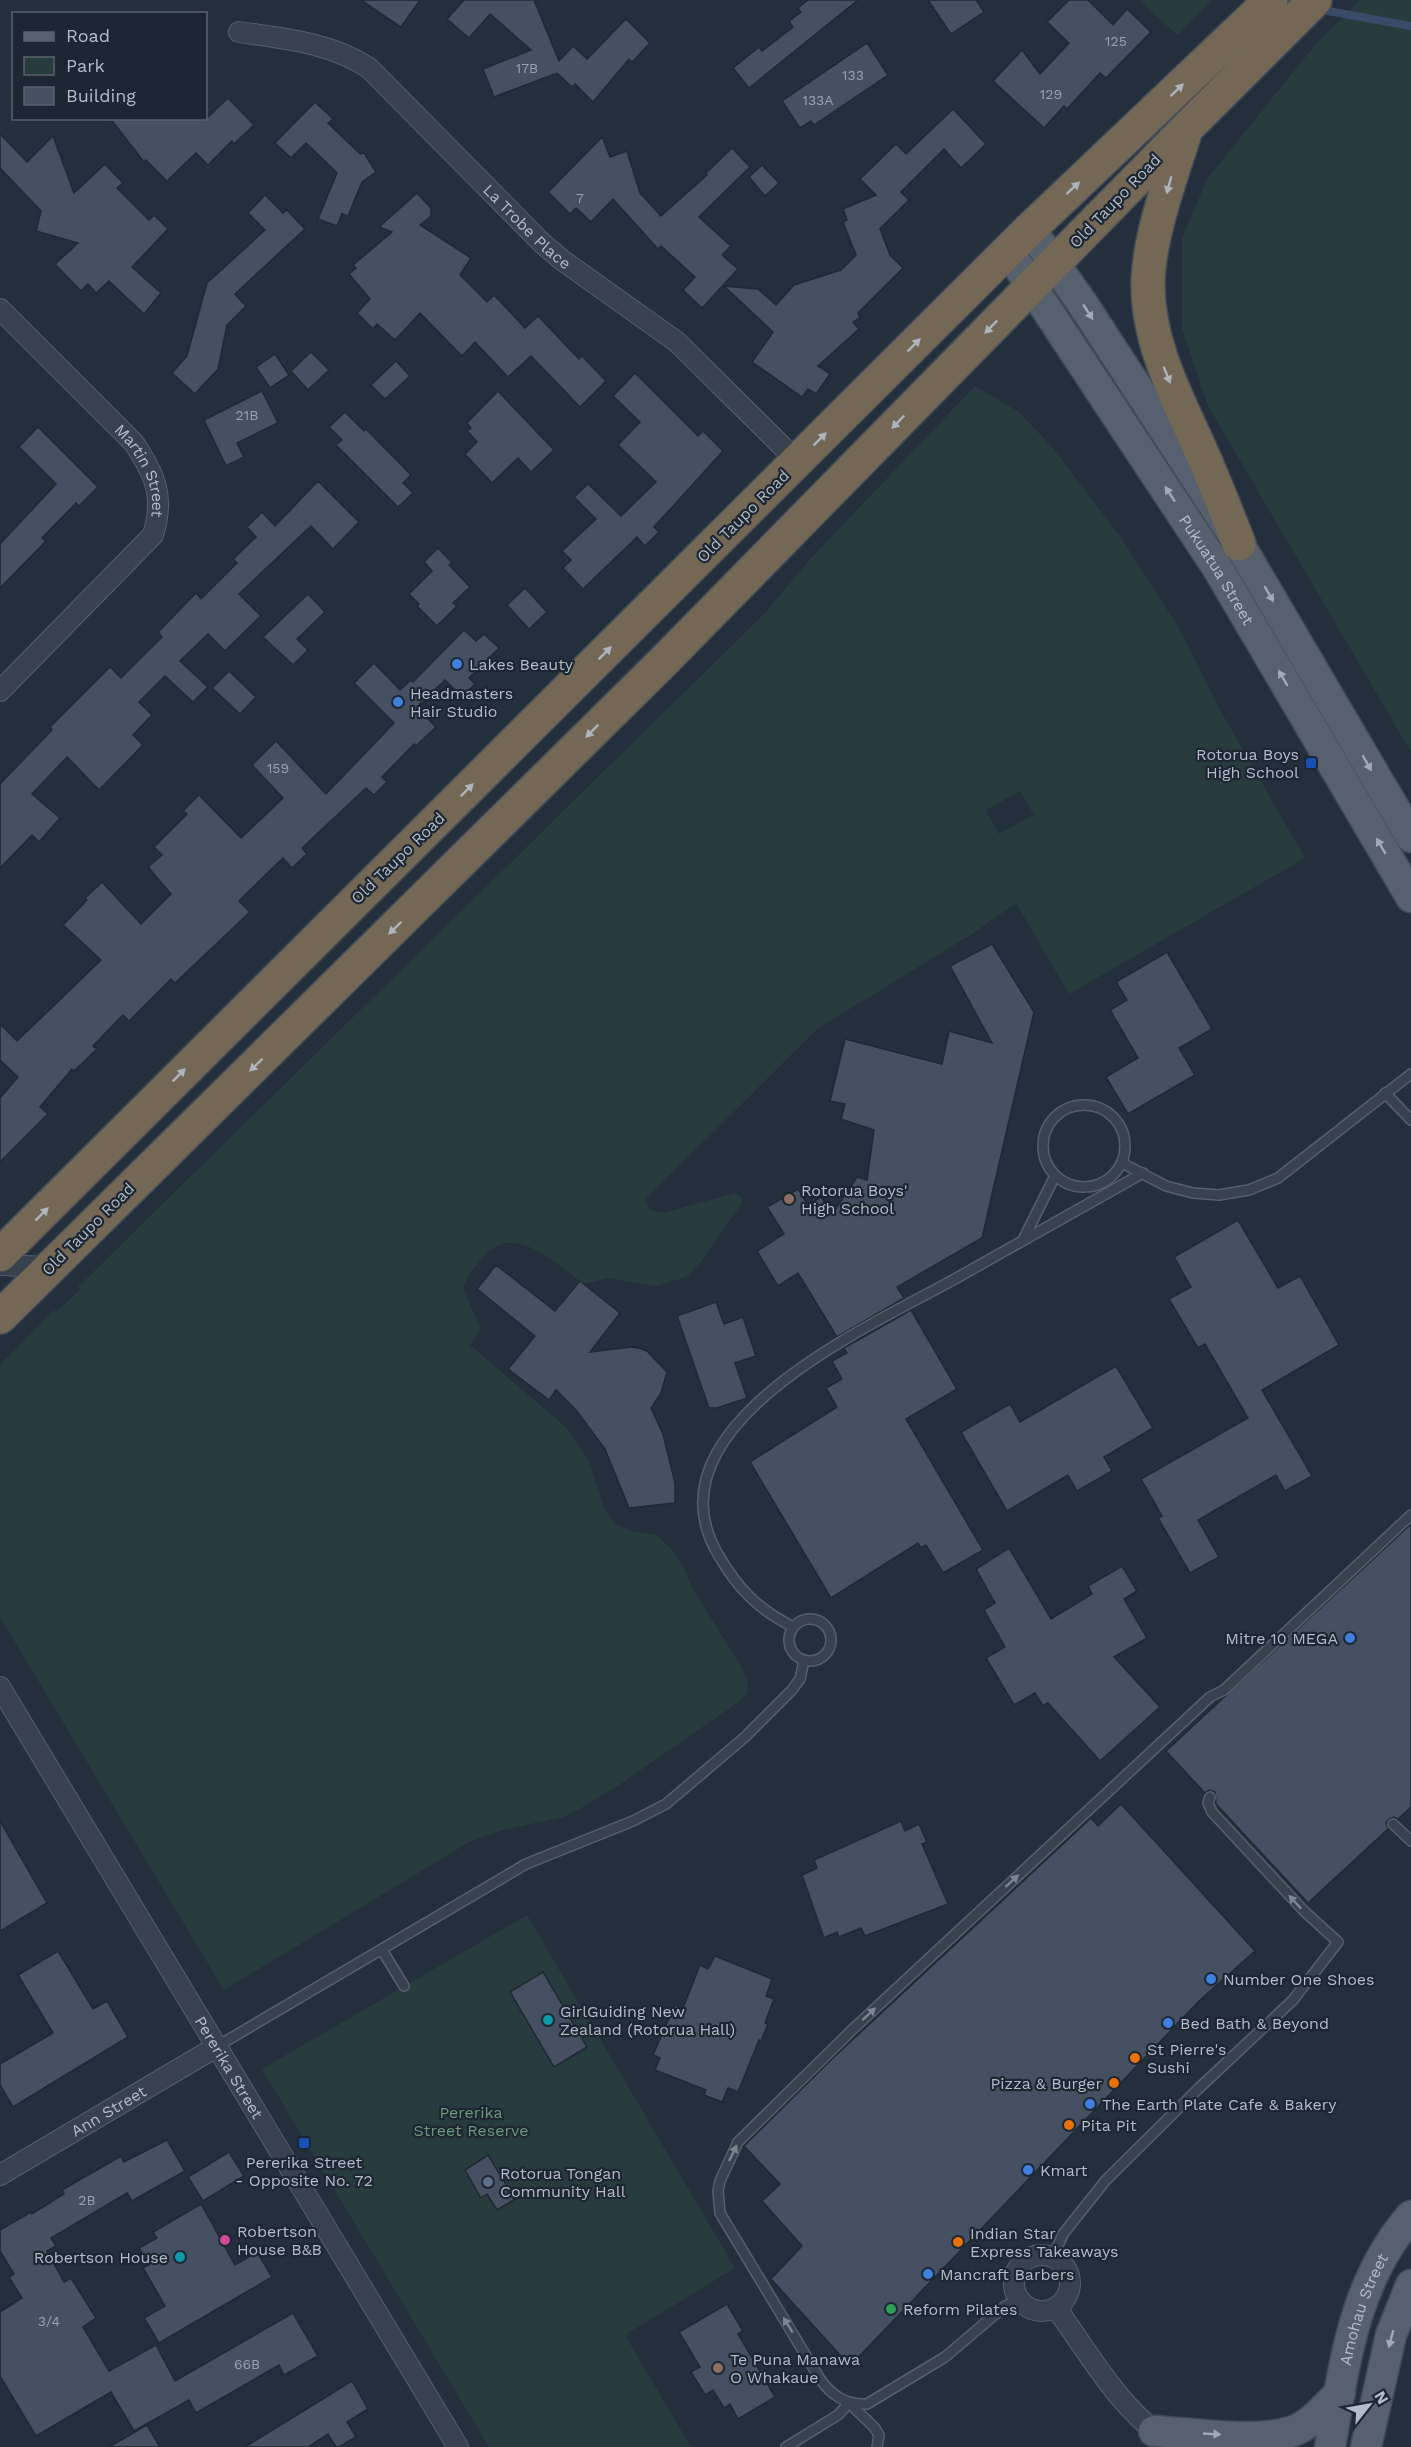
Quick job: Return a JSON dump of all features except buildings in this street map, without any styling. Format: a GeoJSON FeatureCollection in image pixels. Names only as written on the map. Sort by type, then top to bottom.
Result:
{"type":"FeatureCollection","features":[{"type":"Feature","properties":{"kind":"highway","name":"Old Taupo Road"},"geometry":{"type":"LineString","coordinates":[[0,1317],[664,661],[1315,0]]}},
{"type":"Feature","properties":{"kind":"highway","name":"Old Taupo Road"},"geometry":{"type":"LineString","coordinates":[[3,1251],[1019,240],[1261,9]]}},
{"type":"Feature","properties":{"kind":"highway"},"geometry":{"type":"LineString","coordinates":[[1186,129],[1169,181],[1151,255],[1148,282],[1150,309],[1155,342],[1165,371],[1211,473],[1239,544]]}},
{"type":"Feature","properties":{"kind":"highway","name":"Old Taupo Road"},"geometry":{"type":"LineString","coordinates":[[664,661],[678,629],[689,612],[794,501],[803,482],[798,462]]}},
{"type":"Feature","properties":{"kind":"highway"},"geometry":{"type":"LineString","coordinates":[[417,839],[427,849],[443,850],[451,846],[488,808],[513,794],[534,789]]}},
{"type":"Feature","properties":{"kind":"highway"},"geometry":{"type":"LineString","coordinates":[[306,948],[318,953],[336,947],[397,892],[404,891],[423,901]]}},
{"type":"Feature","properties":{"kind":"main road","name":"Pukuatua Street"},"geometry":{"type":"LineString","coordinates":[[1019,240],[1043,275],[1411,897]]}},
{"type":"Feature","properties":{"kind":"main road","name":"Pukuatua Street"},"geometry":{"type":"LineString","coordinates":[[1043,275],[1082,303],[1239,544],[1411,837]]}},
{"type":"Feature","properties":{"kind":"main road","name":"Amohau Street"},"geometry":{"type":"LineString","coordinates":[[1330,2447],[1353,2326],[1365,2292],[1400,2229],[1411,2216]]}},
{"type":"Feature","properties":{"kind":"main road","name":"Amohau Street"},"geometry":{"type":"LineString","coordinates":[[1366,2447],[1391,2335],[1411,2284]]}},
{"type":"Feature","properties":{"kind":"main road"},"geometry":{"type":"LineString","coordinates":[[1165,2439],[1251,2437],[1294,2431],[1314,2418],[1340,2393]]}},
{"type":"Feature","properties":{"kind":"street","name":"La Trobe Place"},"geometry":{"type":"LineString","coordinates":[[239,32],[330,47],[369,68],[543,244],[677,342],[798,462]]}},
{"type":"Feature","properties":{"kind":"street","name":"Martin Street"},"geometry":{"type":"LineString","coordinates":[[0,309],[134,443],[149,467],[158,489],[158,518],[153,535],[0,691]]}},
{"type":"Feature","properties":{"kind":"street"},"geometry":{"type":"LineString","coordinates":[[3,1251],[49,1268]]}},
{"type":"Feature","properties":{"kind":"street","name":"Pererika Street"},"geometry":{"type":"LineString","coordinates":[[0,1687],[458,2447]]}},
{"type":"Feature","properties":{"kind":"street","name":"Ann Street"},"geometry":{"type":"LineString","coordinates":[[0,2175],[216,2047]]}},
{"type":"Feature","properties":{"kind":"street"},"geometry":{"type":"LineString","coordinates":[[1060,2305],[1043,2311],[1026,2306],[1020,2300],[1014,2283],[1020,2265],[1035,2255],[1053,2257],[1061,2262],[1070,2279],[1070,2289],[1060,2305],[1061,2315],[1108,2382],[1165,2439]]}},
{"type":"Feature","properties":{"kind":"lane"},"geometry":{"type":"LineString","coordinates":[[1122,1163],[1166,1186],[1193,1193],[1219,1195],[1249,1190],[1278,1178],[1411,1074]]}},
{"type":"Feature","properties":{"kind":"lane"},"geometry":{"type":"LineString","coordinates":[[1385,1093],[1411,1120]]}},
{"type":"Feature","properties":{"kind":"lane"},"geometry":{"type":"LineString","coordinates":[[1083,1105],[1097,1107],[1114,1119],[1124,1136],[1125,1150],[1122,1163],[1110,1178],[1092,1187],[1072,1185],[1055,1176],[1047,1164],[1043,1151],[1044,1137],[1053,1119],[1070,1107],[1083,1105]]}},
{"type":"Feature","properties":{"kind":"lane"},"geometry":{"type":"LineString","coordinates":[[793,1627],[760,1607],[745,1594],[729,1574],[708,1532],[703,1497],[705,1478],[723,1443],[748,1413],[782,1380],[833,1346],[1143,1173]]}},
{"type":"Feature","properties":{"kind":"lane"},"geometry":{"type":"LineString","coordinates":[[1023,1240],[1055,1176]]}},
{"type":"Feature","properties":{"kind":"lane"},"geometry":{"type":"LineString","coordinates":[[877,2447],[879,2430],[849,2403],[832,2394],[825,2387],[720,2213],[718,2192],[720,2181],[738,2142],[852,2030],[1210,1696],[1224,1690],[1411,1515]]}},
{"type":"Feature","properties":{"kind":"lane"},"geometry":{"type":"LineString","coordinates":[[804,1620],[818,1620],[828,1629],[831,1636],[829,1651],[825,1656],[812,1662],[804,1661],[792,1653],[789,1647],[788,1640],[793,1627],[804,1620]]}},
{"type":"Feature","properties":{"kind":"lane"},"geometry":{"type":"LineString","coordinates":[[216,2047],[526,1864],[633,1821],[666,1804],[745,1737],[791,1691],[800,1679],[804,1661]]}},
{"type":"Feature","properties":{"kind":"lane"},"geometry":{"type":"LineString","coordinates":[[1053,2257],[1062,2234],[1106,2180],[1190,2096],[1293,2000],[1338,1942],[1304,1911],[1212,1812],[1208,1803],[1210,1797]]}},
{"type":"Feature","properties":{"kind":"lane"},"geometry":{"type":"LineString","coordinates":[[1393,1824],[1411,1840]]}},
{"type":"Feature","properties":{"kind":"lane"},"geometry":{"type":"LineString","coordinates":[[382,1950],[404,1986]]}},
{"type":"Feature","properties":{"kind":"lane"},"geometry":{"type":"LineString","coordinates":[[786,2447],[828,2422],[849,2403],[867,2404],[945,2357],[1005,2306],[1020,2300]]}},
{"type":"Feature","properties":{"kind":"green space"},"geometry":{"type":"Polygon","coordinates":[[[1139,0],[1212,0],[1177,35],[1139,0]]]}},
{"type":"Feature","properties":{"kind":"green space"},"geometry":{"type":"Polygon","coordinates":[[[1360,0],[1411,0],[1411,752],[1208,406],[1182,329],[1182,238],[1207,179],[1315,45],[1360,0]]]}},
{"type":"Feature","properties":{"kind":"green space"},"geometry":{"type":"Polygon","coordinates":[[[975,386],[1019,412],[1053,448],[1120,536],[1180,630],[1219,708],[1305,858],[1069,994],[1016,903],[972,934],[817,1029],[646,1199],[649,1210],[663,1213],[735,1193],[743,1198],[742,1203],[699,1264],[686,1277],[656,1286],[608,1278],[584,1284],[533,1248],[519,1244],[506,1244],[492,1249],[480,1261],[467,1278],[463,1289],[481,1329],[470,1345],[567,1428],[588,1459],[605,1510],[615,1524],[633,1531],[656,1535],[670,1547],[747,1678],[748,1693],[740,1701],[619,1785],[576,1811],[563,1817],[503,1830],[471,1841],[224,1990],[0,1617],[0,1365],[54,1310],[56,1312],[80,1290],[78,1287],[765,613],[812,557],[975,386]],[[1020,791],[986,810],[999,834],[1034,815],[1020,791]]]}},
{"type":"Feature","properties":{"kind":"green space","name":"Pererika Street Reserve"},"geometry":{"type":"Polygon","coordinates":[[[527,1915],[735,2268],[625,2335],[691,2447],[489,2447],[262,2069],[527,1915]]]}},
{"type":"Feature","properties":{"kind":"waterway"},"geometry":{"type":"LineString","coordinates":[[1317,9],[1411,26]]}},
{"type":"Feature","properties":{"kind":"place","name":"Lakes Beauty"},"geometry":{"type":"Point","coordinates":[457,664]}},
{"type":"Feature","properties":{"kind":"place","name":"Headmasters Hair Studio"},"geometry":{"type":"Point","coordinates":[398,702]}},
{"type":"Feature","properties":{"kind":"place","name":"Rotorua Boys High School"},"geometry":{"type":"Point","coordinates":[1311,763]}},
{"type":"Feature","properties":{"kind":"place","name":"Rotorua Boys' High School"},"geometry":{"type":"Point","coordinates":[789,1199]}},
{"type":"Feature","properties":{"kind":"place","name":"Mitre 10 MEGA"},"geometry":{"type":"Point","coordinates":[1350,1638]}},
{"type":"Feature","properties":{"kind":"place","name":"Number One Shoes"},"geometry":{"type":"Point","coordinates":[1211,1979]}},
{"type":"Feature","properties":{"kind":"place","name":"GirlGuiding New Zealand (Rotorua Hall)"},"geometry":{"type":"Point","coordinates":[548,2020]}},
{"type":"Feature","properties":{"kind":"place","name":"Bed Bath & Beyond"},"geometry":{"type":"Point","coordinates":[1168,2023]}},
{"type":"Feature","properties":{"kind":"place","name":"St Pierre's Sushi"},"geometry":{"type":"Point","coordinates":[1135,2058]}},
{"type":"Feature","properties":{"kind":"place","name":"Pizza & Burger"},"geometry":{"type":"Point","coordinates":[1114,2083]}},
{"type":"Feature","properties":{"kind":"place","name":"The Earth Plate Cafe & Bakery"},"geometry":{"type":"Point","coordinates":[1090,2104]}},
{"type":"Feature","properties":{"kind":"place","name":"Pita Pit"},"geometry":{"type":"Point","coordinates":[1069,2125]}},
{"type":"Feature","properties":{"kind":"place","name":"Pererika Street - Opposite No. 72"},"geometry":{"type":"Point","coordinates":[304,2143]}},
{"type":"Feature","properties":{"kind":"place","name":"Kmart"},"geometry":{"type":"Point","coordinates":[1028,2170]}},
{"type":"Feature","properties":{"kind":"place","name":"Rotorua Tongan Community Hall"},"geometry":{"type":"Point","coordinates":[488,2182]}},
{"type":"Feature","properties":{"kind":"place","name":"Robertson House B&B"},"geometry":{"type":"Point","coordinates":[225,2240]}},
{"type":"Feature","properties":{"kind":"place","name":"Indian Star Express Takeaways"},"geometry":{"type":"Point","coordinates":[958,2242]}},
{"type":"Feature","properties":{"kind":"place","name":"Robertson House"},"geometry":{"type":"Point","coordinates":[180,2257]}},
{"type":"Feature","properties":{"kind":"place","name":"Mancraft Barbers"},"geometry":{"type":"Point","coordinates":[928,2274]}},
{"type":"Feature","properties":{"kind":"place","name":"Reform Pilates"},"geometry":{"type":"Point","coordinates":[891,2309]}},
{"type":"Feature","properties":{"kind":"place","name":"Te Puna Manawa O Whakaue"},"geometry":{"type":"Point","coordinates":[718,2368]}}]}
